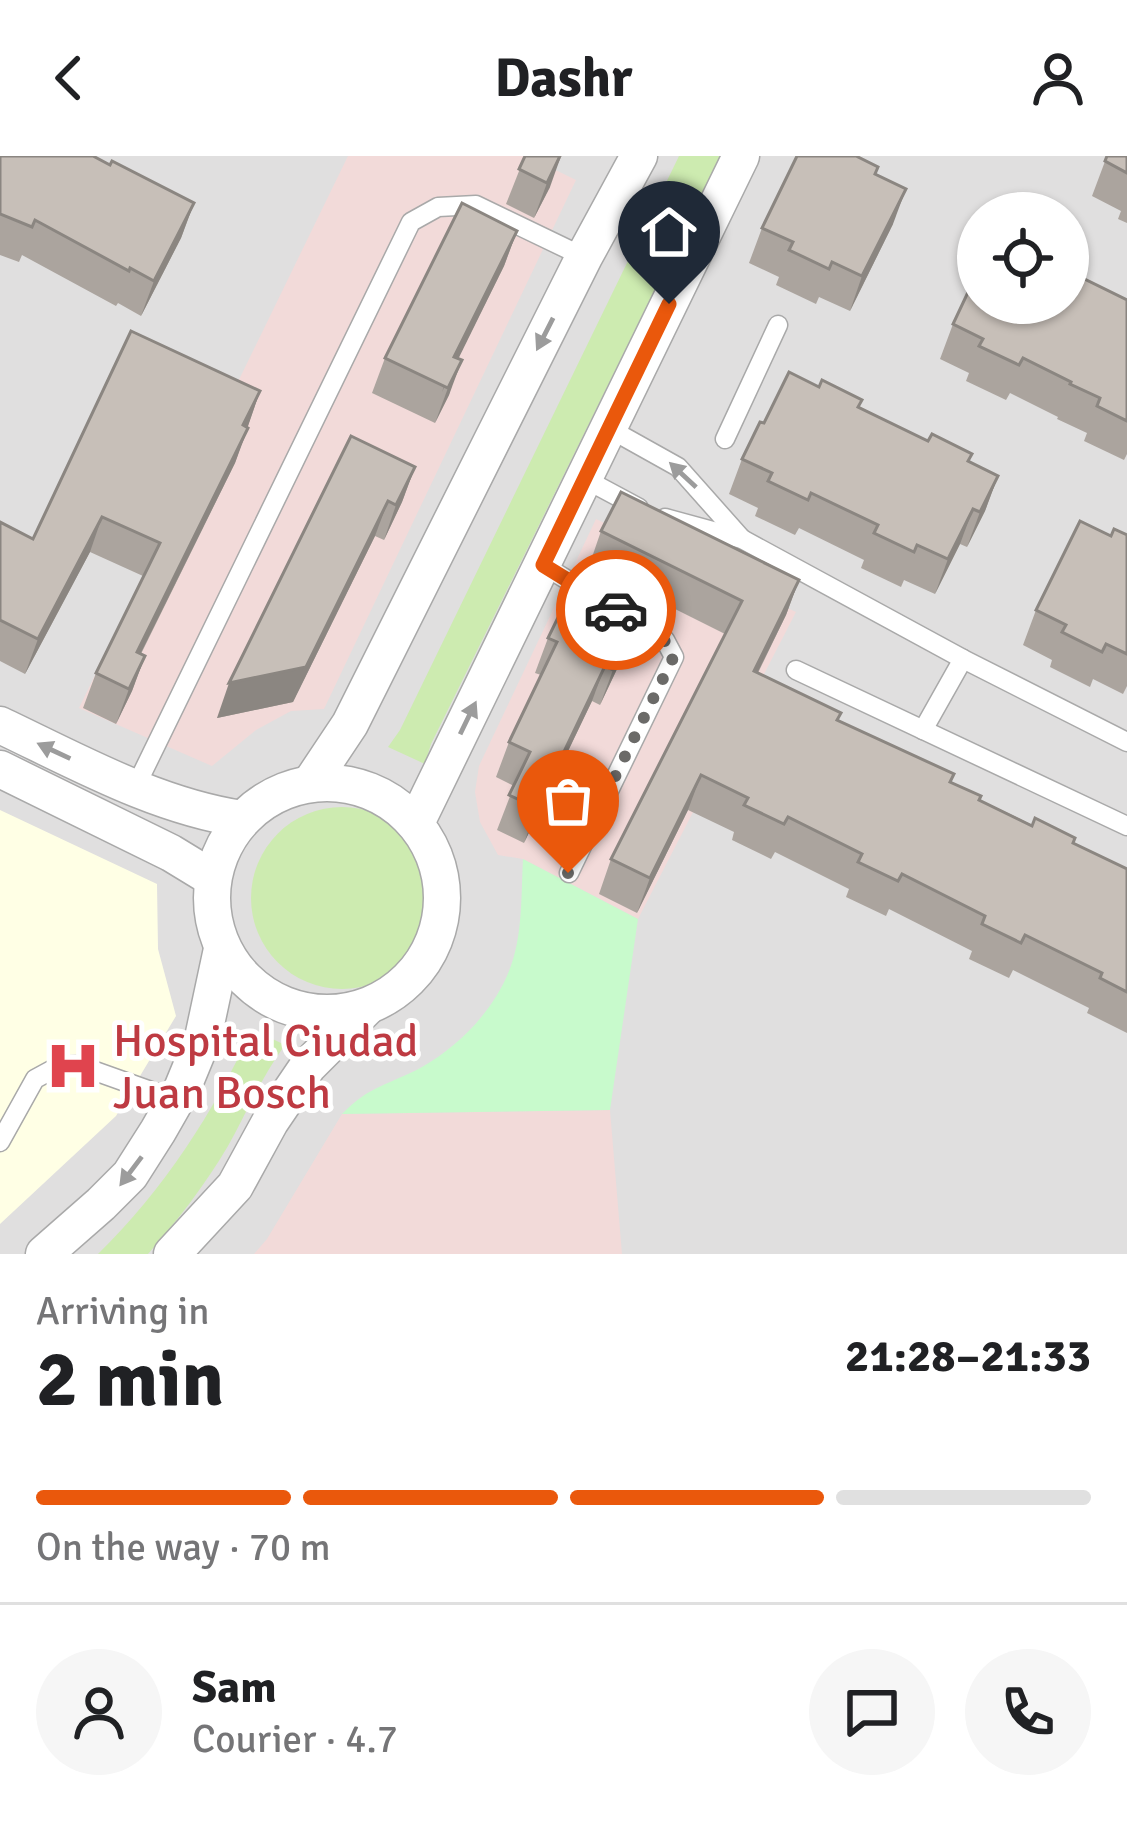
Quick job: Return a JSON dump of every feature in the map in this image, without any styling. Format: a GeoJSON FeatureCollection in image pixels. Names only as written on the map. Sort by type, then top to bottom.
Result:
{"type":"FeatureCollection","features":[{"type":"Feature","properties":{"kind":"street"},"geometry":{"type":"LineString","coordinates":[[310,784],[350,724],[639,156]]}},
{"type":"Feature","properties":{"kind":"street"},"geometry":{"type":"LineString","coordinates":[[416,823],[741,156]]}},
{"type":"Feature","properties":{"kind":"street"},"geometry":{"type":"LineString","coordinates":[[0,725],[135,788],[201,813],[242,819]]}},
{"type":"Feature","properties":{"kind":"street"},"geometry":{"type":"LineString","coordinates":[[0,769],[212,878]]}},
{"type":"Feature","properties":{"kind":"street"},"geometry":{"type":"LineString","coordinates":[[172,1254],[235,1186],[308,1066],[366,1008],[405,986],[432,950],[444,907],[438,862],[416,823],[386,798],[349,784],[310,784],[285,791],[242,819],[223,847],[212,878],[212,914],[222,949],[247,982],[282,1006],[324,1014],[366,1008]]}},
{"type":"Feature","properties":{"kind":"street"},"geometry":{"type":"LineString","coordinates":[[44,1254],[130,1175],[176,1100],[203,1038],[222,949]]}},
{"type":"Feature","properties":{"kind":"lane"},"geometry":{"type":"LineString","coordinates":[[135,788],[411,222],[438,208],[476,205],[584,257]]}},
{"type":"Feature","properties":{"kind":"lane"},"geometry":{"type":"LineString","coordinates":[[725,439],[778,325]]}},
{"type":"Feature","properties":{"kind":"lane"},"geometry":{"type":"LineString","coordinates":[[610,429],[678,466],[742,538]]}},
{"type":"Feature","properties":{"kind":"lane"},"geometry":{"type":"LineString","coordinates":[[585,479],[647,513],[742,538],[1127,742]]}},
{"type":"Feature","properties":{"kind":"lane"},"geometry":{"type":"LineString","coordinates":[[543,565],[664,640],[674,656],[568,873]]}},
{"type":"Feature","properties":{"kind":"lane"},"geometry":{"type":"LineString","coordinates":[[923,730],[963,659]]}},
{"type":"Feature","properties":{"kind":"lane"},"geometry":{"type":"LineString","coordinates":[[796,670],[1127,826]]}},
{"type":"Feature","properties":{"kind":"lane"},"geometry":{"type":"LineString","coordinates":[[0,1142],[35,1079],[59,1066],[78,1065],[176,1100]]}},
{"type":"Feature","properties":{"kind":"shaded area"},"geometry":{"type":"Polygon","coordinates":[[[0,156],[1127,156],[1127,1254],[0,1254],[0,156]]]}},
{"type":"Feature","properties":{"kind":"shaded area"},"geometry":{"type":"Polygon","coordinates":[[[348,156],[527,156],[576,180],[324,709],[291,711],[256,730],[212,766],[79,708],[348,156]]]}},
{"type":"Feature","properties":{"kind":"shaded area"},"geometry":{"type":"Polygon","coordinates":[[[596,519],[796,612],[638,919],[523,859],[498,855],[480,822],[475,792],[479,766],[596,519]]]}},
{"type":"Feature","properties":{"kind":"shaded area","name":"Hospital Ciudad Juan Bosch"},"geometry":{"type":"Polygon","coordinates":[[[0,810],[157,884],[158,949],[176,1016],[116,1116],[0,1224],[0,810]]]}},
{"type":"Feature","properties":{"kind":"shaded area"},"geometry":{"type":"Polygon","coordinates":[[[610,1110],[622,1254],[254,1254],[342,1114],[610,1110]]]}},
{"type":"Feature","properties":{"kind":"green space"},"geometry":{"type":"Polygon","coordinates":[[[679,156],[721,156],[425,764],[388,747],[679,156]]]}},
{"type":"Feature","properties":{"kind":"green space"},"geometry":{"type":"Polygon","coordinates":[[[342,807],[377,814],[406,834],[426,863],[433,898],[426,933],[406,962],[377,982],[342,989],[307,982],[278,962],[258,933],[251,898],[258,863],[278,834],[307,814],[342,807]]]}},
{"type":"Feature","properties":{"kind":"green space"},"geometry":{"type":"Polygon","coordinates":[[[523,859],[638,919],[610,1110],[342,1114],[371,1091],[449,1049],[494,1000],[517,944],[523,859]]]}},
{"type":"Feature","properties":{"kind":"green space"},"geometry":{"type":"Polygon","coordinates":[[[252,1029],[285,1045],[210,1175],[148,1254],[98,1254],[185,1149],[252,1029]]]}},
{"type":"Feature","properties":{"kind":"building"},"geometry":{"type":"Polygon","coordinates":[[[0,156],[93,156],[194,203],[154,281],[35,220],[32,227],[0,214],[0,156]]]}},
{"type":"Feature","properties":{"kind":"building"},"geometry":{"type":"Polygon","coordinates":[[[525,156],[560,156],[547,183],[519,169],[525,156]]]}},
{"type":"Feature","properties":{"kind":"building"},"geometry":{"type":"Polygon","coordinates":[[[797,156],[856,156],[878,167],[875,174],[906,189],[862,276],[832,262],[829,269],[789,250],[793,242],[762,228],[797,156]]]}},
{"type":"Feature","properties":{"kind":"building"},"geometry":{"type":"Polygon","coordinates":[[[1107,156],[1127,156],[1127,173],[1105,161],[1107,156]]]}},
{"type":"Feature","properties":{"kind":"building"},"geometry":{"type":"Polygon","coordinates":[[[462,203],[517,231],[454,357],[462,360],[448,388],[385,358],[462,203]]]}},
{"type":"Feature","properties":{"kind":"building"},"geometry":{"type":"Polygon","coordinates":[[[1089,281],[1127,300],[1127,421],[1097,406],[1100,398],[1023,358],[1019,365],[979,346],[983,339],[953,324],[957,316],[957,324],[1089,324],[1089,281]]]}},
{"type":"Feature","properties":{"kind":"building"},"geometry":{"type":"Polygon","coordinates":[[[131,331],[260,391],[243,425],[248,428],[137,652],[145,656],[129,689],[96,673],[160,543],[102,517],[38,639],[0,620],[0,522],[33,539],[131,331]]]}},
{"type":"Feature","properties":{"kind":"building"},"geometry":{"type":"Polygon","coordinates":[[[789,372],[819,387],[822,380],[862,400],[858,407],[928,441],[932,434],[972,454],[968,461],[998,476],[980,512],[973,509],[948,559],[917,545],[914,552],[874,533],[878,525],[811,493],[808,500],[768,481],[772,473],[742,459],[789,372]]]}},
{"type":"Feature","properties":{"kind":"building"},"geometry":{"type":"Polygon","coordinates":[[[351,436],[415,467],[396,505],[388,501],[306,667],[229,683],[351,436]]]}},
{"type":"Feature","properties":{"kind":"building"},"geometry":{"type":"Polygon","coordinates":[[[621,492],[799,580],[754,671],[841,713],[837,720],[954,774],[950,782],[981,796],[979,800],[1032,826],[1035,818],[1127,869],[1127,992],[1100,978],[1102,973],[1025,935],[1021,943],[982,924],[985,916],[902,874],[898,881],[858,862],[862,854],[788,817],[784,824],[744,805],[748,798],[701,775],[650,878],[611,859],[742,601],[601,531],[621,492]]]}},
{"type":"Feature","properties":{"kind":"building"},"geometry":{"type":"Polygon","coordinates":[[[1080,521],[1111,536],[1114,529],[1127,535],[1127,654],[1106,644],[1102,652],[1062,632],[1066,625],[1036,610],[1080,521]]]}},
{"type":"Feature","properties":{"kind":"building"},"geometry":{"type":"Polygon","coordinates":[[[565,603],[630,634],[613,670],[605,666],[537,808],[509,795],[530,752],[509,742],[557,642],[548,638],[565,603]]]}},
{"type":"Feature","properties":{"kind":"way so far"},"geometry":{"type":"LineString","coordinates":[[568,873],[674,656],[664,640],[616,610]]}},
{"type":"Feature","properties":{"kind":"place","name":"Hospital Ciudad Juan Bosch"},"geometry":{"type":"Point","coordinates":[73,1066]}},
{"type":"Feature","properties":{"kind":"route"},"geometry":{"type":"LineString","coordinates":[[616,610],[543,565],[669,304]]}}]}
